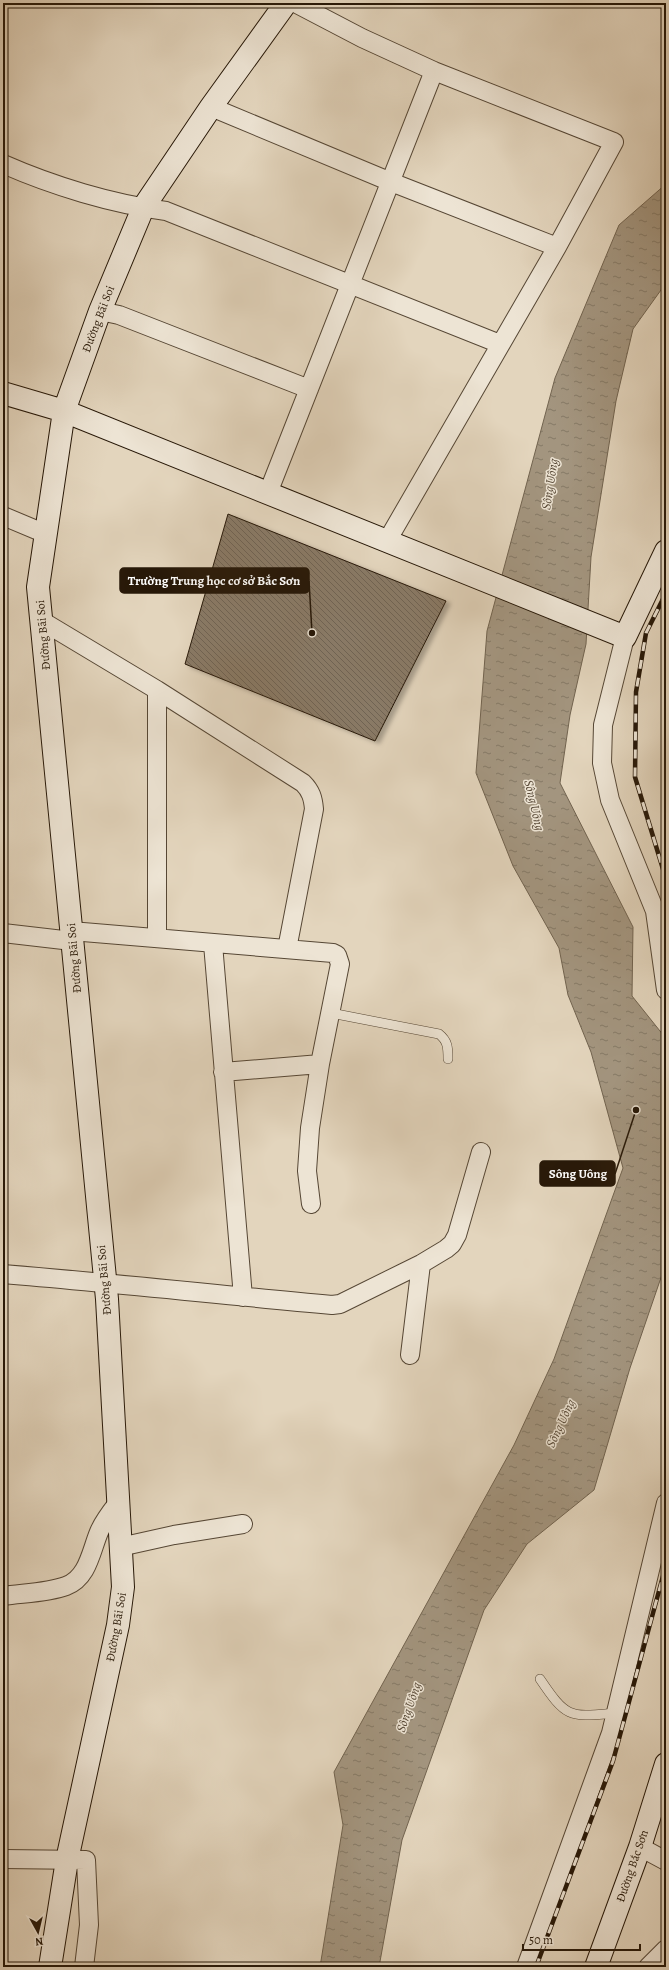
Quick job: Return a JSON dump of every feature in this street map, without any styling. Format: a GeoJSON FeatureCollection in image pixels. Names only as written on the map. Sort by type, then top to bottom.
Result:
{"type":"FeatureCollection","features":[{"type":"Feature","properties":{"kind":"street","name":"Đường Bãi Soi"},"geometry":{"type":"LineString","coordinates":[[50,1967],[67,1860],[121,1607],[123,1587],[105,1282],[38,587],[64,411],[100,311],[143,208],[211,107],[286,3]]}},
{"type":"Feature","properties":{"kind":"street"},"geometry":{"type":"LineString","coordinates":[[295,3],[362,38],[434,71],[614,142],[557,247],[387,541]]}},
{"type":"Feature","properties":{"kind":"street"},"geometry":{"type":"LineString","coordinates":[[268,493],[392,182],[434,71]]}},
{"type":"Feature","properties":{"kind":"street"},"geometry":{"type":"LineString","coordinates":[[211,107],[392,182],[557,247]]}},
{"type":"Feature","properties":{"kind":"street"},"geometry":{"type":"LineString","coordinates":[[3,164],[39,180],[143,208],[166,211],[500,344]]}},
{"type":"Feature","properties":{"kind":"street"},"geometry":{"type":"LineString","coordinates":[[100,311],[120,315],[309,389]]}},
{"type":"Feature","properties":{"kind":"street"},"geometry":{"type":"LineString","coordinates":[[3,393],[64,411],[440,561],[619,635]]}},
{"type":"Feature","properties":{"kind":"street"},"geometry":{"type":"LineString","coordinates":[[3,516],[46,534]]}},
{"type":"Feature","properties":{"kind":"street"},"geometry":{"type":"LineString","coordinates":[[666,551],[619,635],[603,725],[602,763],[610,800],[655,911],[666,990]]}},
{"type":"Feature","properties":{"kind":"street"},"geometry":{"type":"LineString","coordinates":[[42,621],[157,690],[303,783],[310,790],[314,809],[287,949]]}},
{"type":"Feature","properties":{"kind":"street"},"geometry":{"type":"LineString","coordinates":[[157,690],[157,938]]}},
{"type":"Feature","properties":{"kind":"street"},"geometry":{"type":"LineString","coordinates":[[3,933],[157,938],[213,944],[333,953],[340,959],[320,1064],[308,1149],[307,1171],[311,1204]]}},
{"type":"Feature","properties":{"kind":"street"},"geometry":{"type":"LineString","coordinates":[[213,944],[243,1297]]}},
{"type":"Feature","properties":{"kind":"street"},"geometry":{"type":"LineString","coordinates":[[224,1072],[320,1064]]}},
{"type":"Feature","properties":{"kind":"street"},"geometry":{"type":"LineString","coordinates":[[3,1274],[105,1282],[332,1305],[340,1304],[421,1264],[452,1244],[457,1235],[481,1152]]}},
{"type":"Feature","properties":{"kind":"street"},"geometry":{"type":"LineString","coordinates":[[410,1355],[421,1264]]}},
{"type":"Feature","properties":{"kind":"street"},"geometry":{"type":"LineString","coordinates":[[526,1967],[611,1733],[666,1503]]}},
{"type":"Feature","properties":{"kind":"street"},"geometry":{"type":"LineString","coordinates":[[3,1596],[58,1588],[68,1585],[76,1580],[87,1565],[99,1532],[117,1504]]}},
{"type":"Feature","properties":{"kind":"street"},"geometry":{"type":"LineString","coordinates":[[120,1547],[188,1533],[243,1524]]}},
{"type":"Feature","properties":{"kind":"street","name":"Đường Bắc Sơn"},"geometry":{"type":"LineString","coordinates":[[596,1967],[640,1847],[665,1771]]}},
{"type":"Feature","properties":{"kind":"street"},"geometry":{"type":"LineString","coordinates":[[640,1847],[666,1862]]}},
{"type":"Feature","properties":{"kind":"street"},"geometry":{"type":"LineString","coordinates":[[3,1859],[86,1860],[89,1925],[84,1967]]}},
{"type":"Feature","properties":{"kind":"street"},"geometry":{"type":"LineString","coordinates":[[648,1967],[666,1948]]}},
{"type":"Feature","properties":{"kind":"lane"},"geometry":{"type":"LineString","coordinates":[[331,1012],[439,1034],[447,1043],[448,1059]]}},
{"type":"Feature","properties":{"kind":"lane"},"geometry":{"type":"LineString","coordinates":[[540,1679],[556,1702],[565,1711],[574,1715],[616,1713]]}},
{"type":"Feature","properties":{"kind":"water","name":"Sông Uông"},"geometry":{"type":"Polygon","coordinates":[[[666,184],[666,283],[633,329],[616,401],[591,557],[586,644],[570,715],[560,783],[633,927],[632,996],[664,1036],[666,1044],[666,1263],[630,1368],[594,1490],[527,1544],[484,1610],[402,1840],[379,1967],[320,1967],[343,1825],[334,1772],[514,1445],[554,1359],[623,1168],[591,1052],[568,995],[559,948],[513,866],[476,773],[487,631],[555,378],[619,225],[666,184]]]}},
{"type":"Feature","properties":{"kind":"building"},"geometry":{"type":"Polygon","coordinates":[[[228,514],[446,601],[375,741],[185,664],[228,514]]]}},
{"type":"Feature","properties":{"kind":"railway"},"geometry":{"type":"LineString","coordinates":[[666,593],[646,633],[636,692],[635,777],[666,879]]}},
{"type":"Feature","properties":{"kind":"railway"},"geometry":{"type":"LineString","coordinates":[[536,1967],[613,1761],[666,1565]]}},
{"type":"Feature","properties":{"kind":"place","name":"Trường Trung học cơ sở Bắc Sơn"},"geometry":{"type":"Point","coordinates":[312,633]}},
{"type":"Feature","properties":{"kind":"place","name":"Sông Uông"},"geometry":{"type":"Point","coordinates":[636,1110]}}]}
